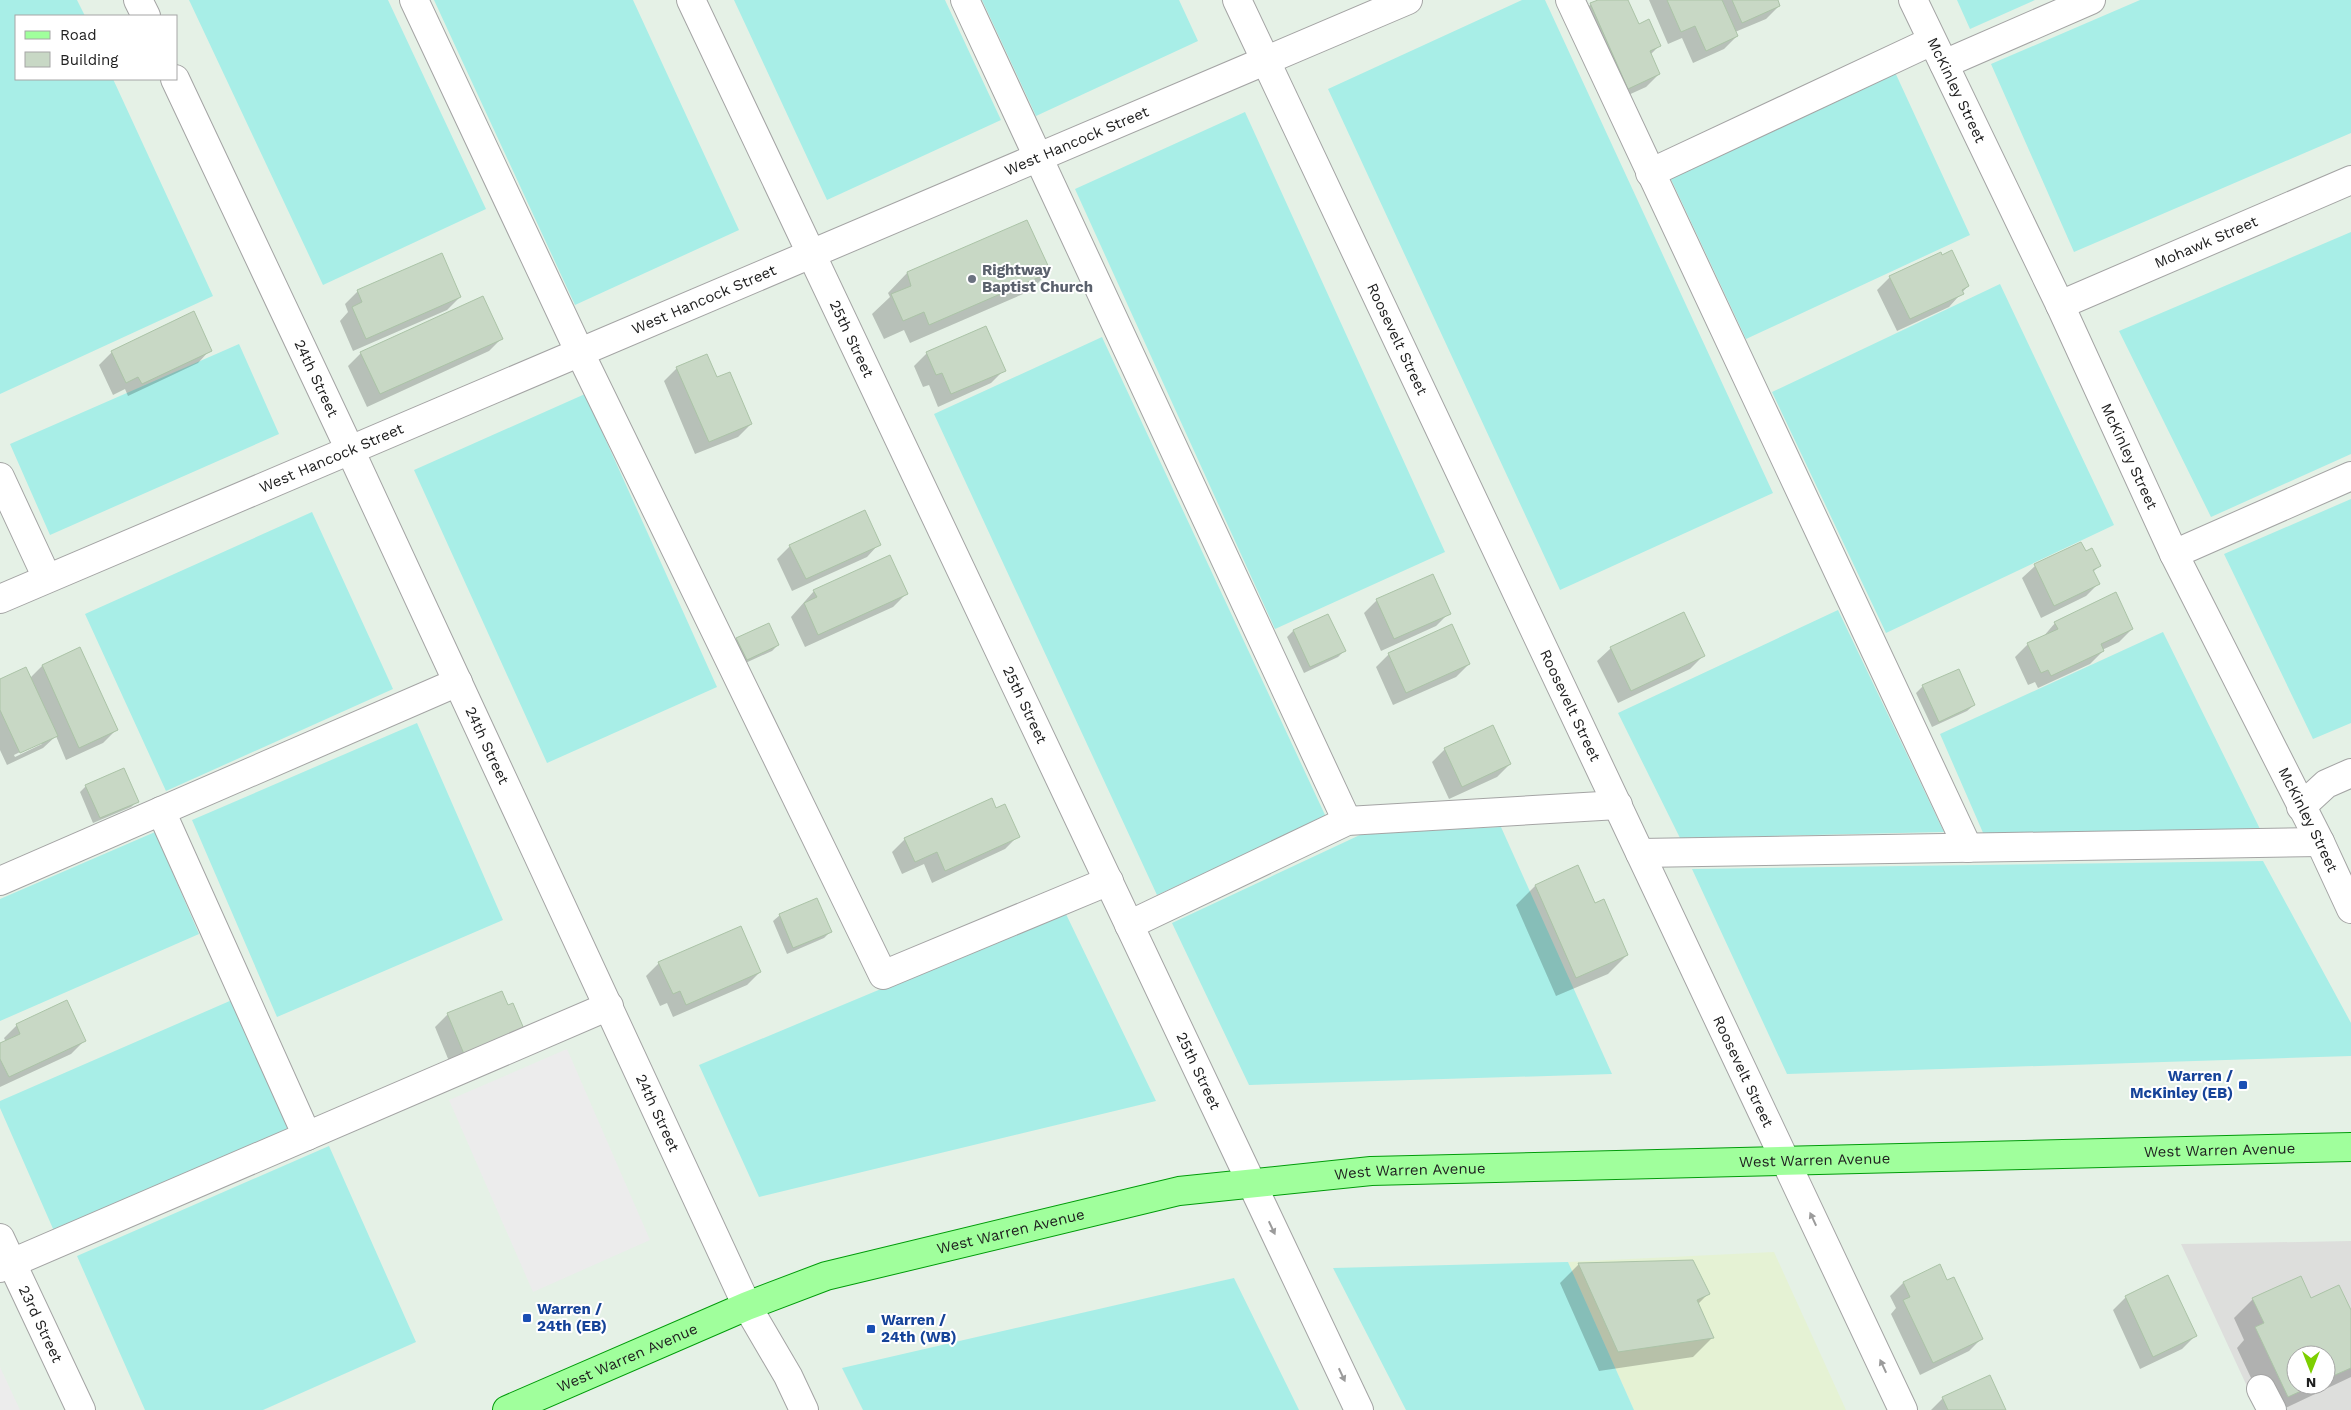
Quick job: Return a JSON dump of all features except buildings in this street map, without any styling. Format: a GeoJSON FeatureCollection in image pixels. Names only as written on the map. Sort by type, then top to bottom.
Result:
{"type":"FeatureCollection","features":[{"type":"Feature","properties":{"kind":"main road","name":"West Warren Avenue"},"geometry":{"type":"LineString","coordinates":[[507,1410],[747,1306],[836,1274],[1179,1191],[1371,1171],[2351,1147]]}},
{"type":"Feature","properties":{"kind":"street"},"geometry":{"type":"LineString","coordinates":[[138,0],[146,15]]}},
{"type":"Feature","properties":{"kind":"street"},"geometry":{"type":"LineString","coordinates":[[414,0],[580,353],[883,975],[1108,881]]}},
{"type":"Feature","properties":{"kind":"street","name":"25th Street"},"geometry":{"type":"LineString","coordinates":[[691,0],[1359,1410]]}},
{"type":"Feature","properties":{"kind":"street"},"geometry":{"type":"LineString","coordinates":[[965,0],[1347,821]]}},
{"type":"Feature","properties":{"kind":"street","name":"Roosevelt Street"},"geometry":{"type":"LineString","coordinates":[[1237,0],[1903,1410]]}},
{"type":"Feature","properties":{"kind":"street","name":"West Hancock Street"},"geometry":{"type":"LineString","coordinates":[[0,599],[810,254],[1267,62],[1408,0]]}},
{"type":"Feature","properties":{"kind":"street"},"geometry":{"type":"LineString","coordinates":[[1570,0],[1968,848]]}},
{"type":"Feature","properties":{"kind":"street","name":"McKinley Street"},"geometry":{"type":"LineString","coordinates":[[1913,0],[2060,306],[2174,554],[2320,842],[2351,909]]}},
{"type":"Feature","properties":{"kind":"street"},"geometry":{"type":"LineString","coordinates":[[1650,173],[1938,52],[2091,0]]}},
{"type":"Feature","properties":{"kind":"street","name":"24th Street"},"geometry":{"type":"LineString","coordinates":[[175,80],[350,450],[747,1306],[788,1376],[804,1410]]}},
{"type":"Feature","properties":{"kind":"street","name":"Mohawk Street"},"geometry":{"type":"LineString","coordinates":[[2060,306],[2351,180]]}},
{"type":"Feature","properties":{"kind":"street"},"geometry":{"type":"LineString","coordinates":[[2174,554],[2351,476]]}},
{"type":"Feature","properties":{"kind":"street"},"geometry":{"type":"LineString","coordinates":[[0,477],[47,578]]}},
{"type":"Feature","properties":{"kind":"street"},"geometry":{"type":"LineString","coordinates":[[0,881],[458,682]]}},
{"type":"Feature","properties":{"kind":"street"},"geometry":{"type":"LineString","coordinates":[[2301,807],[2326,784],[2351,773]]}},
{"type":"Feature","properties":{"kind":"street"},"geometry":{"type":"LineString","coordinates":[[1129,925],[1347,821],[1618,805]]}},
{"type":"Feature","properties":{"kind":"street"},"geometry":{"type":"LineString","coordinates":[[161,811],[306,1136]]}},
{"type":"Feature","properties":{"kind":"street"},"geometry":{"type":"LineString","coordinates":[[1640,853],[2320,842]]}},
{"type":"Feature","properties":{"kind":"street"},"geometry":{"type":"LineString","coordinates":[[6,1266],[608,1006]]}},
{"type":"Feature","properties":{"kind":"street","name":"23rd Street"},"geometry":{"type":"LineString","coordinates":[[0,1238],[6,1266],[81,1410]]}},
{"type":"Feature","properties":{"kind":"shaded area"},"geometry":{"type":"Polygon","coordinates":[[[0,0],[77,0],[84,15],[15,15],[15,80],[113,80],[213,296],[0,394],[0,0]]]}},
{"type":"Feature","properties":{"kind":"shaded area"},"geometry":{"type":"Polygon","coordinates":[[[189,0],[388,0],[486,209],[323,285],[189,0]]]}},
{"type":"Feature","properties":{"kind":"shaded area"},"geometry":{"type":"Polygon","coordinates":[[[434,0],[633,0],[739,230],[575,305],[434,0]]]}},
{"type":"Feature","properties":{"kind":"shaded area"},"geometry":{"type":"Polygon","coordinates":[[[734,0],[945,0],[1001,120],[827,200],[734,0]]]}},
{"type":"Feature","properties":{"kind":"shaded area"},"geometry":{"type":"Polygon","coordinates":[[[982,0],[1179,0],[1198,41],[1036,116],[982,0]]]}},
{"type":"Feature","properties":{"kind":"shaded area"},"geometry":{"type":"Polygon","coordinates":[[[1522,0],[1545,0],[1773,493],[1560,590],[1328,89],[1522,0]]]}},
{"type":"Feature","properties":{"kind":"shaded area"},"geometry":{"type":"Polygon","coordinates":[[[1957,0],[2035,0],[1970,29],[1957,0]]]}},
{"type":"Feature","properties":{"kind":"shaded area"},"geometry":{"type":"Polygon","coordinates":[[[2140,0],[2351,0],[2351,133],[2074,252],[1991,64],[2140,0]]]}},
{"type":"Feature","properties":{"kind":"shaded area"},"geometry":{"type":"Polygon","coordinates":[[[1894,70],[1970,235],[1746,339],[1669,175],[1894,70]]]}},
{"type":"Feature","properties":{"kind":"shaded area"},"geometry":{"type":"Polygon","coordinates":[[[1245,112],[1445,552],[1275,629],[1075,189],[1245,112]]]}},
{"type":"Feature","properties":{"kind":"shaded area"},"geometry":{"type":"Polygon","coordinates":[[[2351,232],[2351,454],[2211,517],[2119,331],[2351,232]]]}},
{"type":"Feature","properties":{"kind":"shaded area"},"geometry":{"type":"Polygon","coordinates":[[[2000,284],[2114,525],[1886,633],[1772,392],[2000,284]]]}},
{"type":"Feature","properties":{"kind":"shaded area"},"geometry":{"type":"Polygon","coordinates":[[[1102,337],[1326,817],[1157,895],[934,414],[1102,337]]]}},
{"type":"Feature","properties":{"kind":"shaded area"},"geometry":{"type":"Polygon","coordinates":[[[239,344],[279,434],[50,535],[10,444],[239,344]]]}},
{"type":"Feature","properties":{"kind":"shaded area"},"geometry":{"type":"Polygon","coordinates":[[[585,394],[717,687],[547,763],[414,470],[585,394]]]}},
{"type":"Feature","properties":{"kind":"shaded area"},"geometry":{"type":"Polygon","coordinates":[[[2351,499],[2351,723],[2313,739],[2224,554],[2351,499]]]}},
{"type":"Feature","properties":{"kind":"shaded area"},"geometry":{"type":"Polygon","coordinates":[[[312,512],[393,689],[166,791],[85,614],[312,512]]]}},
{"type":"Feature","properties":{"kind":"shaded area"},"geometry":{"type":"Polygon","coordinates":[[[1838,610],[1944,832],[1680,838],[1618,713],[1838,610]]]}},
{"type":"Feature","properties":{"kind":"shaded area"},"geometry":{"type":"Polygon","coordinates":[[[2163,632],[2261,831],[1984,835],[1940,734],[2163,632]]]}},
{"type":"Feature","properties":{"kind":"shaded area"},"geometry":{"type":"Polygon","coordinates":[[[417,723],[503,920],[277,1017],[192,820],[417,723]]]}},
{"type":"Feature","properties":{"kind":"shaded area"},"geometry":{"type":"Polygon","coordinates":[[[1501,827],[1612,1074],[1249,1085],[1172,923],[1362,834],[1501,827]]]}},
{"type":"Feature","properties":{"kind":"shaded area"},"geometry":{"type":"Polygon","coordinates":[[[155,832],[199,934],[0,1021],[0,899],[155,832]]]}},
{"type":"Feature","properties":{"kind":"shaded area"},"geometry":{"type":"Polygon","coordinates":[[[2263,861],[2351,1023],[2351,1056],[1787,1074],[1692,869],[2263,861]]]}},
{"type":"Feature","properties":{"kind":"shaded area"},"geometry":{"type":"Polygon","coordinates":[[[1065,912],[1156,1101],[759,1197],[699,1065],[1065,912]]]}},
{"type":"Feature","properties":{"kind":"shaded area"},"geometry":{"type":"Polygon","coordinates":[[[232,1000],[289,1128],[54,1231],[0,1108],[0,1101],[232,1000]]]}},
{"type":"Feature","properties":{"kind":"shaded area"},"geometry":{"type":"Polygon","coordinates":[[[567,1049],[650,1240],[533,1292],[449,1100],[567,1049]]]}},
{"type":"Feature","properties":{"kind":"shaded area"},"geometry":{"type":"Polygon","coordinates":[[[329,1146],[416,1342],[263,1410],[145,1410],[77,1256],[329,1146]]]}},
{"type":"Feature","properties":{"kind":"shaded area"},"geometry":{"type":"Polygon","coordinates":[[[2351,1241],[2351,1410],[2258,1410],[2181,1244],[2351,1241]]]}},
{"type":"Feature","properties":{"kind":"shaded area"},"geometry":{"type":"Polygon","coordinates":[[[1774,1252],[1846,1410],[1634,1410],[1568,1262],[1774,1252]]]}},
{"type":"Feature","properties":{"kind":"shaded area"},"geometry":{"type":"Polygon","coordinates":[[[1568,1262],[1634,1410],[1406,1410],[1333,1268],[1568,1262]]]}},
{"type":"Feature","properties":{"kind":"shaded area"},"geometry":{"type":"Polygon","coordinates":[[[1234,1278],[1299,1410],[863,1410],[842,1368],[1234,1278]]]}},
{"type":"Feature","properties":{"kind":"shaded area"},"geometry":{"type":"Polygon","coordinates":[[[0,1367],[20,1410],[0,1410],[0,1367]]]}},
{"type":"Feature","properties":{"kind":"place","name":"Rightway Baptist Church"},"geometry":{"type":"Point","coordinates":[972,279]}},
{"type":"Feature","properties":{"kind":"place","name":"Warren / McKinley (EB)"},"geometry":{"type":"Point","coordinates":[2243,1085]}},
{"type":"Feature","properties":{"kind":"place","name":"Warren / 24th (EB)"},"geometry":{"type":"Point","coordinates":[527,1318]}},
{"type":"Feature","properties":{"kind":"place","name":"Warren / 24th (WB)"},"geometry":{"type":"Point","coordinates":[871,1329]}}]}
